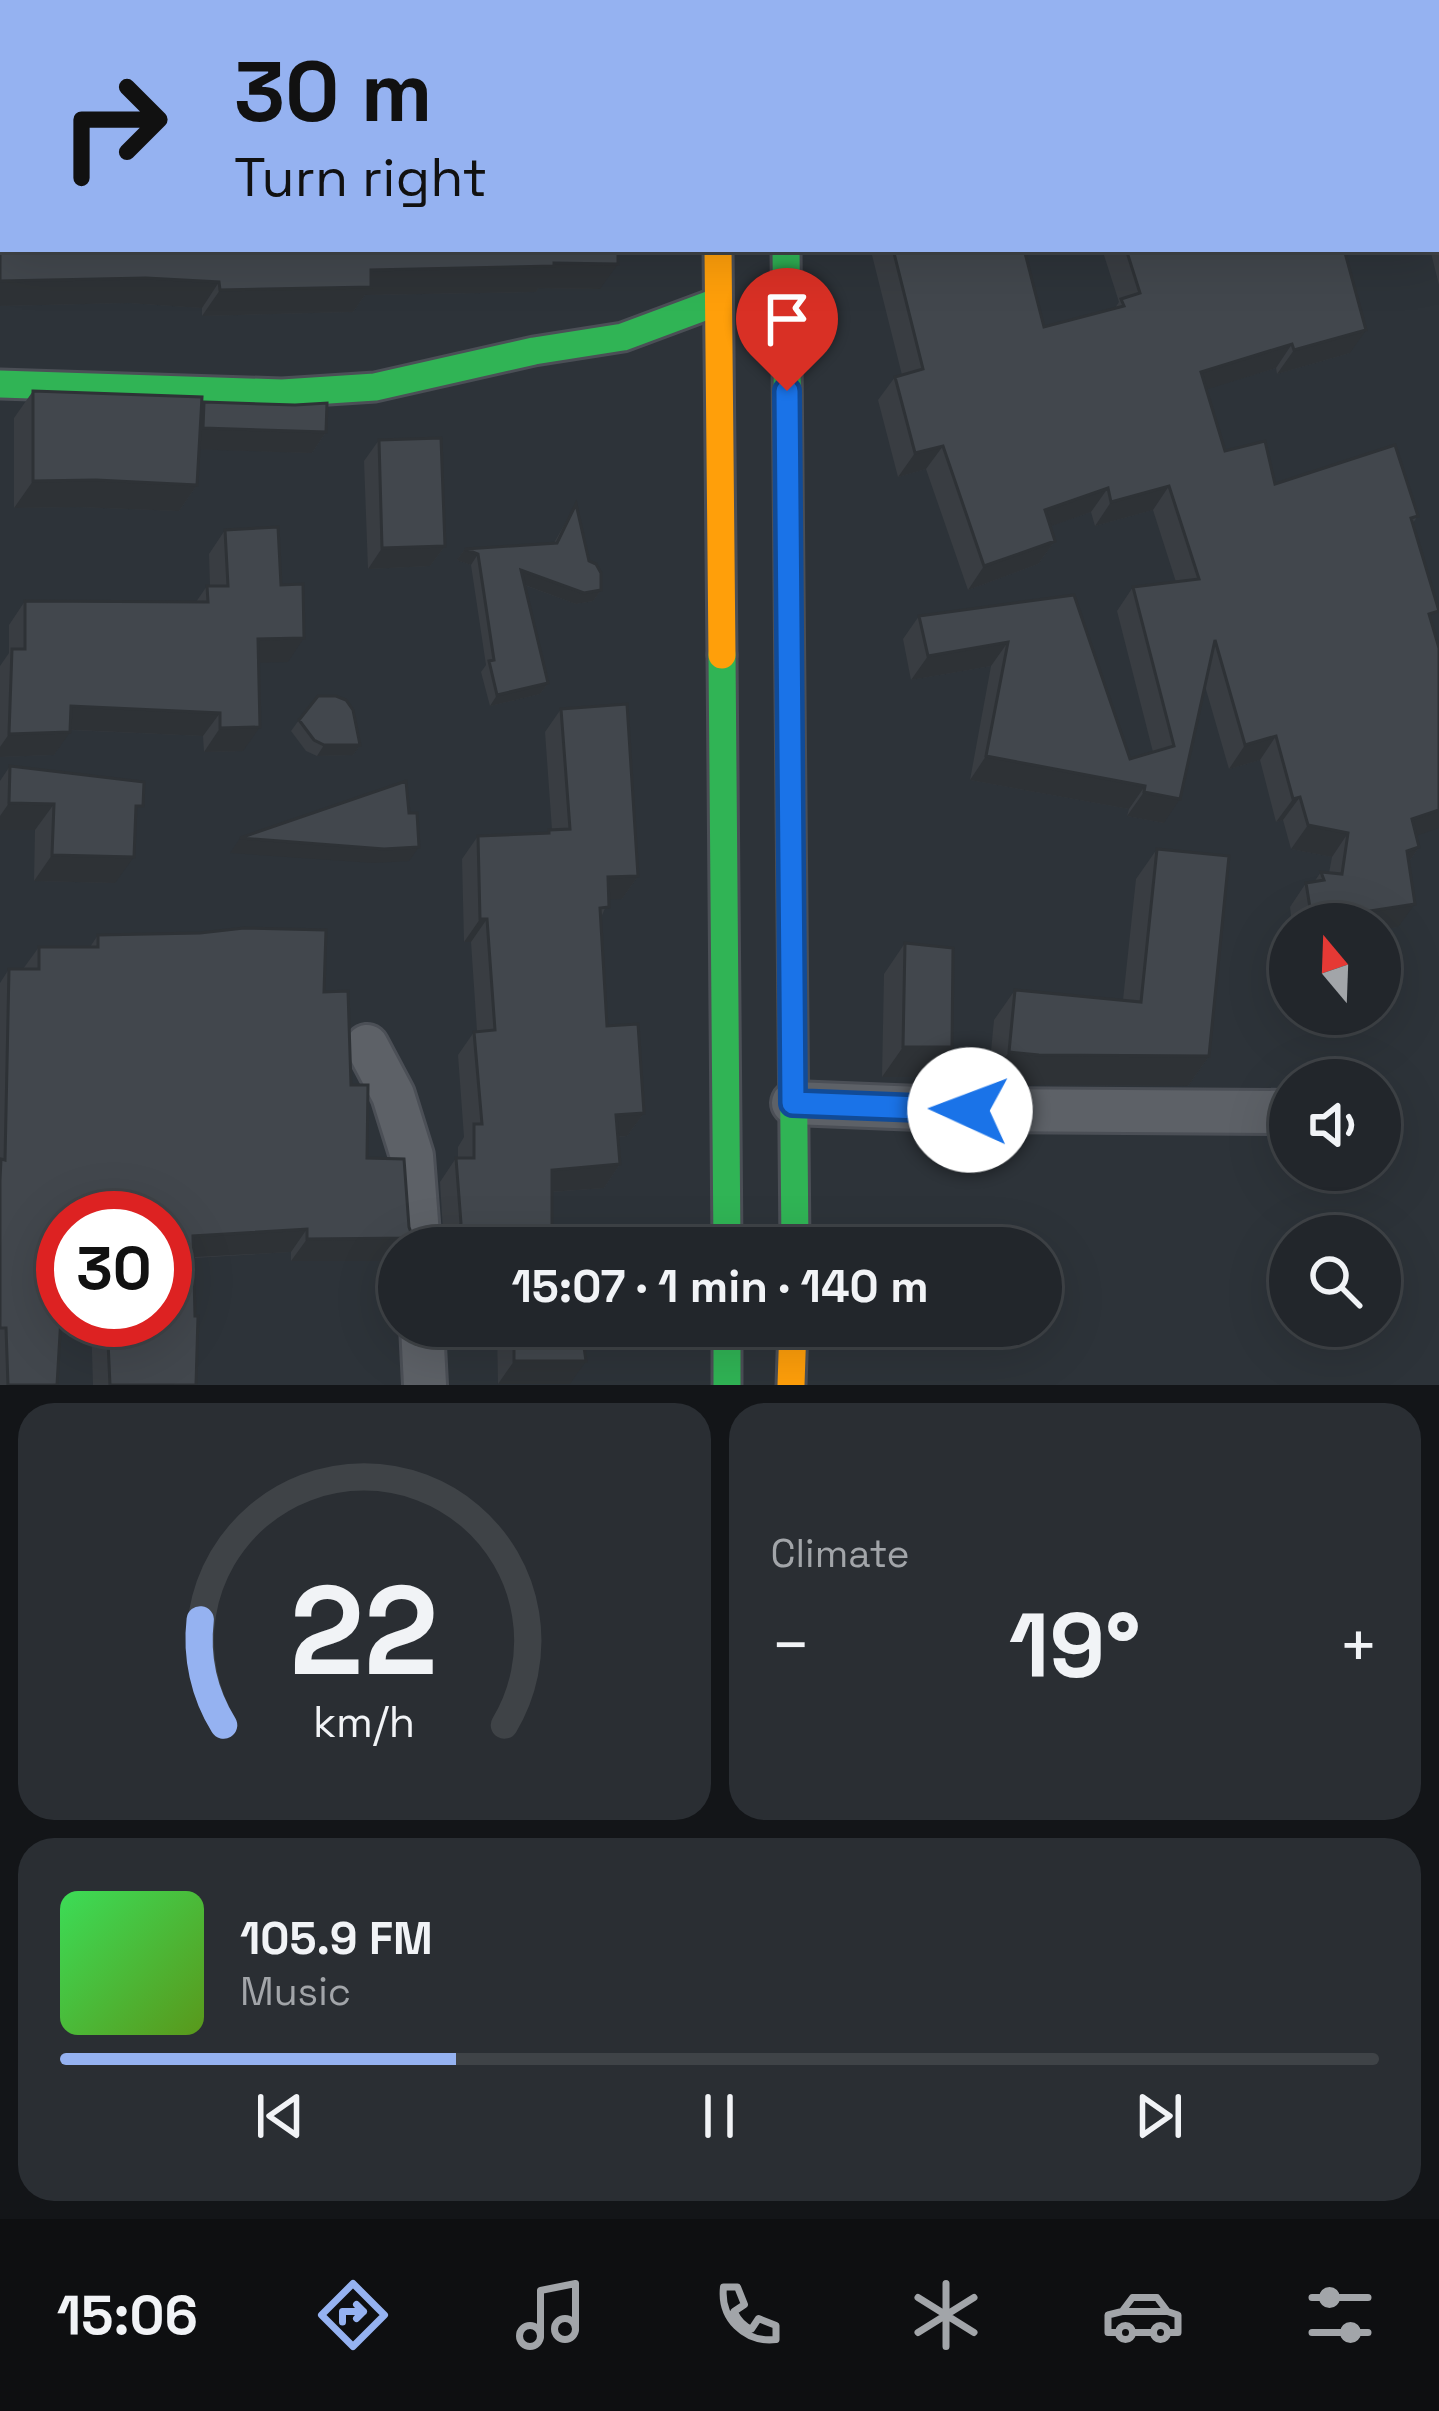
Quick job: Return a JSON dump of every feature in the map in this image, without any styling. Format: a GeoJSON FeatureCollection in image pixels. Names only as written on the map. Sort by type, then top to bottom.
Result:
{"type":"FeatureCollection","features":[{"type":"Feature","properties":{"kind":"main road"},"geometry":{"type":"LineString","coordinates":[[718,252],[727,1227]]}},
{"type":"Feature","properties":{"kind":"main road"},"geometry":{"type":"LineString","coordinates":[[786,252],[794,1227]]}},
{"type":"Feature","properties":{"kind":"main road"},"geometry":{"type":"LineString","coordinates":[[0,384],[283,393],[375,387],[534,351],[623,338],[718,302]]}},
{"type":"Feature","properties":{"kind":"main road"},"geometry":{"type":"LineString","coordinates":[[727,1347],[727,1385]]}},
{"type":"Feature","properties":{"kind":"main road"},"geometry":{"type":"LineString","coordinates":[[791,1385],[792,1347]]}},
{"type":"Feature","properties":{"kind":"street"},"geometry":{"type":"LineString","coordinates":[[367,1046],[393,1095],[412,1156],[417,1227]]}},
{"type":"Feature","properties":{"kind":"street"},"geometry":{"type":"LineString","coordinates":[[793,1103],[970,1110],[1269,1112]]}},
{"type":"Feature","properties":{"kind":"street"},"geometry":{"type":"LineString","coordinates":[[423,1347],[424,1385]]}},
{"type":"Feature","properties":{"kind":"building"},"geometry":{"type":"Polygon","coordinates":[[[0,252],[618,252],[618,264],[371,270],[371,287],[220,290],[219,282],[146,278],[0,281],[0,252]]]}},
{"type":"Feature","properties":{"kind":"building"},"geometry":{"type":"Polygon","coordinates":[[[894,252],[1025,252],[1044,327],[1124,306],[1121,299],[1140,293],[1127,252],[1345,252],[1366,330],[1294,350],[1292,344],[1201,372],[1225,451],[1265,441],[1275,484],[1395,445],[1418,516],[1411,518],[1439,611],[1429,614],[1439,648],[1439,810],[1412,819],[1419,847],[1407,851],[1415,904],[1309,903],[1306,883],[1324,880],[1321,872],[1342,874],[1348,833],[1308,825],[1300,797],[1293,799],[1276,736],[1245,745],[1215,640],[1180,799],[1144,792],[1145,786],[986,756],[1008,642],[928,656],[919,616],[1074,595],[1130,759],[1174,746],[1133,587],[1199,579],[1169,486],[1111,502],[1108,488],[1045,510],[1055,541],[984,566],[943,446],[915,453],[895,377],[923,369],[894,252]]]}},
{"type":"Feature","properties":{"kind":"building"},"geometry":{"type":"Polygon","coordinates":[[[33,391],[202,397],[197,485],[33,481],[33,391]]]}},
{"type":"Feature","properties":{"kind":"building"},"geometry":{"type":"Polygon","coordinates":[[[204,402],[327,403],[326,432],[203,428],[204,402]]]}},
{"type":"Feature","properties":{"kind":"building"},"geometry":{"type":"Polygon","coordinates":[[[441,438],[445,546],[382,548],[379,440],[441,438]]]}},
{"type":"Feature","properties":{"kind":"building"},"geometry":{"type":"Polygon","coordinates":[[[576,504],[589,561],[601,573],[601,590],[584,593],[521,570],[548,683],[497,695],[478,554],[465,549],[557,543],[576,504]]]}},
{"type":"Feature","properties":{"kind":"building"},"geometry":{"type":"Polygon","coordinates":[[[278,527],[281,585],[303,584],[304,638],[258,639],[260,727],[220,728],[220,713],[71,706],[70,732],[9,734],[12,649],[25,649],[25,601],[208,602],[207,586],[228,586],[225,530],[278,527]]]}},
{"type":"Feature","properties":{"kind":"building"},"geometry":{"type":"Polygon","coordinates":[[[318,696],[346,700],[353,710],[360,745],[324,745],[314,740],[299,720],[318,696]]]}},
{"type":"Feature","properties":{"kind":"building"},"geometry":{"type":"Polygon","coordinates":[[[627,704],[638,876],[608,877],[609,907],[600,908],[607,1026],[638,1024],[644,1113],[616,1115],[620,1164],[552,1170],[552,1227],[460,1227],[456,1158],[474,1158],[474,1124],[482,1124],[474,1032],[495,1030],[487,919],[480,919],[478,836],[570,829],[561,709],[627,704]]]}},
{"type":"Feature","properties":{"kind":"building"},"geometry":{"type":"Polygon","coordinates":[[[10,766],[144,782],[143,806],[136,806],[134,857],[52,855],[54,804],[9,803],[10,766]]]}},
{"type":"Feature","properties":{"kind":"building"},"geometry":{"type":"Polygon","coordinates":[[[406,781],[409,813],[417,813],[419,847],[384,849],[240,838],[406,781]]]}},
{"type":"Feature","properties":{"kind":"building"},"geometry":{"type":"Polygon","coordinates":[[[1157,849],[1229,856],[1209,1056],[1009,1052],[1015,990],[1141,1002],[1157,849]]]}},
{"type":"Feature","properties":{"kind":"building"},"geometry":{"type":"Polygon","coordinates":[[[244,928],[326,930],[324,992],[348,991],[351,1085],[368,1085],[367,1158],[404,1159],[409,1227],[378,1227],[378,1238],[307,1239],[307,1229],[193,1236],[196,1385],[110,1385],[108,1347],[192,1347],[192,1191],[36,1191],[36,1347],[59,1347],[57,1385],[8,1385],[6,1328],[0,1328],[0,1180],[1,1159],[5,1160],[9,969],[39,969],[39,947],[98,947],[98,935],[244,928]]]}},
{"type":"Feature","properties":{"kind":"building"},"geometry":{"type":"Polygon","coordinates":[[[905,943],[953,948],[952,1047],[903,1047],[905,943]]]}},
{"type":"Feature","properties":{"kind":"building"},"geometry":{"type":"Polygon","coordinates":[[[514,1347],[584,1347],[586,1361],[514,1361],[514,1347]]]}},
{"type":"Feature","properties":{"kind":"traffic: fast"},"geometry":{"type":"LineString","coordinates":[[786,252],[795,1227]]}},
{"type":"Feature","properties":{"kind":"traffic: fast"},"geometry":{"type":"LineString","coordinates":[[0,384],[282,393],[375,387],[534,351],[623,337],[717,302]]}},
{"type":"Feature","properties":{"kind":"traffic: fast"},"geometry":{"type":"LineString","coordinates":[[722,655],[727,1227]]}},
{"type":"Feature","properties":{"kind":"traffic: fast"},"geometry":{"type":"LineString","coordinates":[[727,1347],[727,1385]]}},
{"type":"Feature","properties":{"kind":"traffic: slow"},"geometry":{"type":"LineString","coordinates":[[718,252],[722,655]]}},
{"type":"Feature","properties":{"kind":"traffic: slow"},"geometry":{"type":"LineString","coordinates":[[791,1385],[792,1347]]}},
{"type":"Feature","properties":{"kind":"route"},"geometry":{"type":"LineString","coordinates":[[787,391],[793,1103],[970,1110]]}}]}
